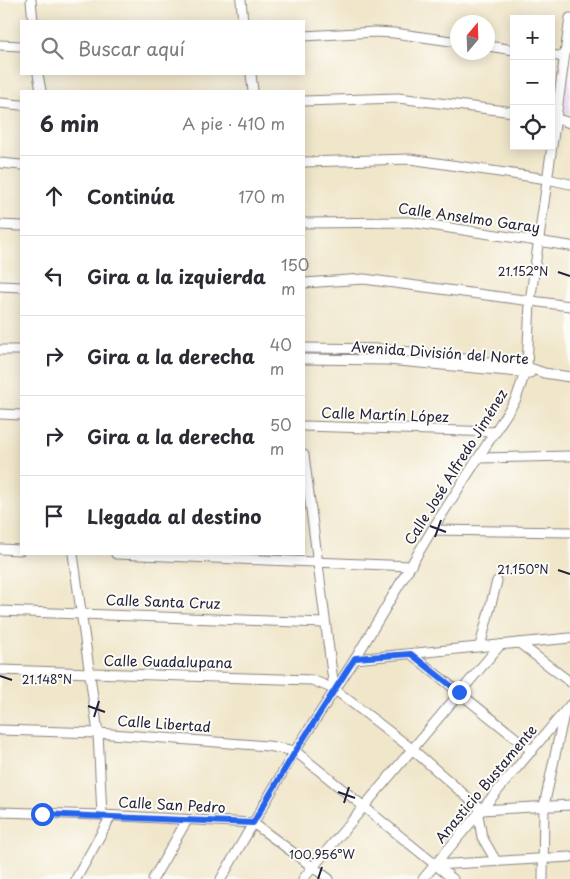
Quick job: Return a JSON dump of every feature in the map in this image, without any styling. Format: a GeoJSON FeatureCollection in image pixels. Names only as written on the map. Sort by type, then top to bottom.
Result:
{"type":"FeatureCollection","features":[{"type":"Feature","properties":{"kind":"street"},"geometry":{"type":"LineString","coordinates":[[31,0],[33,20]]}},
{"type":"Feature","properties":{"kind":"street"},"geometry":{"type":"LineString","coordinates":[[240,0],[244,20]]}},
{"type":"Feature","properties":{"kind":"street","name":"Calle José Alfredo Jiménez"},"geometry":{"type":"LineString","coordinates":[[555,106],[570,18]]}},
{"type":"Feature","properties":{"kind":"street"},"geometry":{"type":"LineString","coordinates":[[305,36],[385,32],[450,41]]}},
{"type":"Feature","properties":{"kind":"street"},"geometry":{"type":"LineString","coordinates":[[0,45],[20,46]]}},
{"type":"Feature","properties":{"kind":"street"},"geometry":{"type":"LineString","coordinates":[[495,47],[510,49]]}},
{"type":"Feature","properties":{"kind":"street"},"geometry":{"type":"LineString","coordinates":[[555,56],[564,57]]}},
{"type":"Feature","properties":{"kind":"street"},"geometry":{"type":"LineString","coordinates":[[38,75],[41,90]]}},
{"type":"Feature","properties":{"kind":"street"},"geometry":{"type":"LineString","coordinates":[[251,75],[253,90]]}},
{"type":"Feature","properties":{"kind":"street"},"geometry":{"type":"LineString","coordinates":[[305,101],[398,98],[510,112]]}},
{"type":"Feature","properties":{"kind":"street"},"geometry":{"type":"LineString","coordinates":[[0,103],[20,105]]}},
{"type":"Feature","properties":{"kind":"street"},"geometry":{"type":"LineString","coordinates":[[555,118],[570,123]]}},
{"type":"Feature","properties":{"kind":"street","name":"Calle José Alfredo Jiménez"},"geometry":{"type":"LineString","coordinates":[[221,879],[295,752],[516,398],[526,370],[530,302],[540,242],[550,150]]}},
{"type":"Feature","properties":{"kind":"street"},"geometry":{"type":"LineString","coordinates":[[305,162],[410,159],[570,184]]}},
{"type":"Feature","properties":{"kind":"street"},"geometry":{"type":"LineString","coordinates":[[0,163],[20,165]]}},
{"type":"Feature","properties":{"kind":"street","name":"Calle Anselmo Garay"},"geometry":{"type":"LineString","coordinates":[[305,223],[410,222],[570,246]]}},
{"type":"Feature","properties":{"kind":"street"},"geometry":{"type":"LineString","coordinates":[[0,224],[20,226]]}},
{"type":"Feature","properties":{"kind":"street"},"geometry":{"type":"LineString","coordinates":[[305,283],[364,279],[570,306]]}},
{"type":"Feature","properties":{"kind":"street"},"geometry":{"type":"LineString","coordinates":[[0,286],[20,287]]}},
{"type":"Feature","properties":{"kind":"street","name":"Avenida División del Norte"},"geometry":{"type":"LineString","coordinates":[[305,348],[386,349],[570,377]]}},
{"type":"Feature","properties":{"kind":"street"},"geometry":{"type":"LineString","coordinates":[[0,350],[20,350]]}},
{"type":"Feature","properties":{"kind":"street","name":"Avenida División del Norte"},"geometry":{"type":"LineString","coordinates":[[305,359],[388,360],[526,370]]}},
{"type":"Feature","properties":{"kind":"street"},"geometry":{"type":"LineString","coordinates":[[0,414],[20,414]]}},
{"type":"Feature","properties":{"kind":"street","name":"Calle Martín López"},"geometry":{"type":"LineString","coordinates":[[305,426],[496,432]]}},
{"type":"Feature","properties":{"kind":"street"},"geometry":{"type":"LineString","coordinates":[[479,458],[570,456]]}},
{"type":"Feature","properties":{"kind":"street"},"geometry":{"type":"LineString","coordinates":[[305,463],[334,689]]}},
{"type":"Feature","properties":{"kind":"street"},"geometry":{"type":"LineString","coordinates":[[432,530],[570,532]]}},
{"type":"Feature","properties":{"kind":"street"},"geometry":{"type":"LineString","coordinates":[[0,549],[20,550]]}},
{"type":"Feature","properties":{"kind":"street"},"geometry":{"type":"LineString","coordinates":[[73,555],[98,733],[107,816],[76,879]]}},
{"type":"Feature","properties":{"kind":"street"},"geometry":{"type":"LineString","coordinates":[[138,555],[410,566]]}},
{"type":"Feature","properties":{"kind":"street"},"geometry":{"type":"LineString","coordinates":[[480,646],[497,581]]}},
{"type":"Feature","properties":{"kind":"street","name":"Calle Santa Cruz"},"geometry":{"type":"LineString","coordinates":[[0,611],[325,623]]}},
{"type":"Feature","properties":{"kind":"street"},"geometry":{"type":"LineString","coordinates":[[355,658],[570,638]]}},
{"type":"Feature","properties":{"kind":"street"},"geometry":{"type":"LineString","coordinates":[[519,643],[570,682]]}},
{"type":"Feature","properties":{"kind":"street"},"geometry":{"type":"LineString","coordinates":[[303,879],[500,645]]}},
{"type":"Feature","properties":{"kind":"street"},"geometry":{"type":"LineString","coordinates":[[411,654],[532,751]]}},
{"type":"Feature","properties":{"kind":"street","name":"Calle Guadalupana"},"geometry":{"type":"LineString","coordinates":[[0,670],[312,680],[334,689],[412,749],[480,812]]}},
{"type":"Feature","properties":{"kind":"street"},"geometry":{"type":"LineString","coordinates":[[543,879],[544,806],[566,724],[567,709]]}},
{"type":"Feature","properties":{"kind":"street","name":"Anasticio Bustamente"},"geometry":{"type":"LineString","coordinates":[[422,879],[567,709]]}},
{"type":"Feature","properties":{"kind":"street","name":"Calle Libertad"},"geometry":{"type":"LineString","coordinates":[[0,730],[98,733],[268,746],[295,752]]}},
{"type":"Feature","properties":{"kind":"street"},"geometry":{"type":"LineString","coordinates":[[295,752],[453,879]]}},
{"type":"Feature","properties":{"kind":"street"},"geometry":{"type":"LineString","coordinates":[[496,861],[482,837],[480,812],[570,804]]}},
{"type":"Feature","properties":{"kind":"street","name":"Calle San Pedro"},"geometry":{"type":"LineString","coordinates":[[0,812],[253,823]]}},
{"type":"Feature","properties":{"kind":"street"},"geometry":{"type":"LineString","coordinates":[[153,879],[187,820]]}},
{"type":"Feature","properties":{"kind":"street"},"geometry":{"type":"LineString","coordinates":[[253,823],[329,879]]}},
{"type":"Feature","properties":{"kind":"street"},"geometry":{"type":"LineString","coordinates":[[435,865],[570,857]]}},
{"type":"Feature","properties":{"kind":"shaded area"},"geometry":{"type":"Polygon","coordinates":[[[570,55],[570,113],[562,114],[569,59],[570,55]]]}},
{"type":"Feature","properties":{"kind":"route"},"geometry":{"type":"LineString","coordinates":[[42,814],[102,815],[253,823],[295,752],[355,658],[411,654],[459,692]]}}]}
